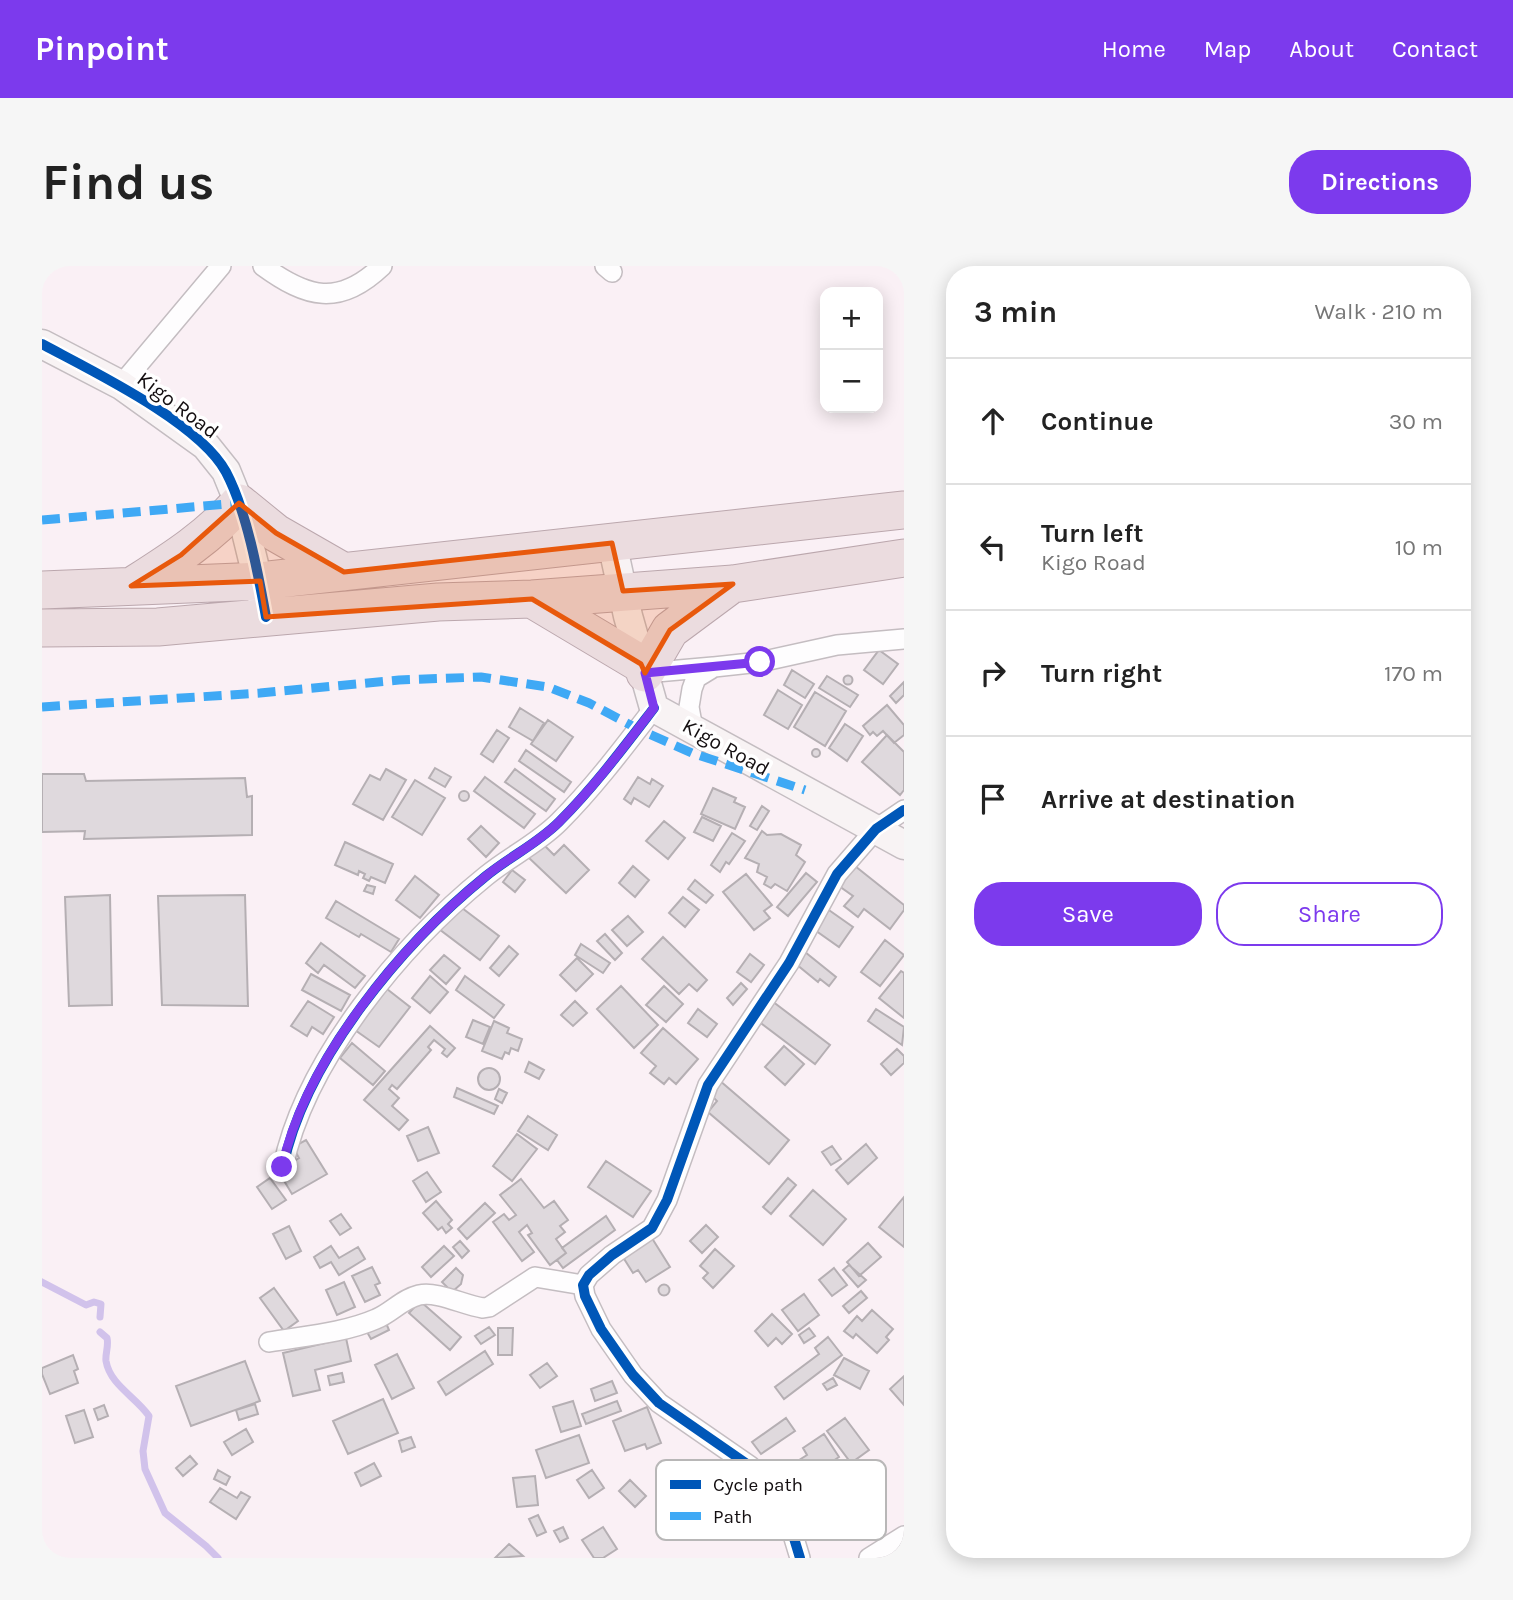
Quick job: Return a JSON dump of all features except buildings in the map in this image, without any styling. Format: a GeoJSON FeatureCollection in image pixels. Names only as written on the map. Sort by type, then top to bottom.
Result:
{"type":"FeatureCollection","features":[{"type":"Feature","properties":{"kind":"highway"},"geometry":{"type":"LineString","coordinates":[[131,586],[181,555],[224,520],[239,503],[276,533],[344,572]]}},
{"type":"Feature","properties":{"kind":"highway"},"geometry":{"type":"LineString","coordinates":[[42,590],[260,581],[904,510]]}},
{"type":"Feature","properties":{"kind":"highway"},"geometry":{"type":"LineString","coordinates":[[42,628],[158,626],[438,602],[533,599],[733,584],[904,558]]}},
{"type":"Feature","properties":{"kind":"highway"},"geometry":{"type":"LineString","coordinates":[[533,599],[646,682],[670,630],[733,584]]}},
{"type":"Feature","properties":{"kind":"street"},"geometry":{"type":"LineString","coordinates":[[121,385],[221,266]]}},
{"type":"Feature","properties":{"kind":"street"},"geometry":{"type":"LineString","coordinates":[[263,266],[299,289],[328,295],[359,285],[382,266]]}},
{"type":"Feature","properties":{"kind":"street","name":"Kigo Road"},"geometry":{"type":"LineString","coordinates":[[42,344],[121,385],[206,446],[226,471],[239,503],[260,581],[266,617]]}},
{"type":"Feature","properties":{"kind":"street"},"geometry":{"type":"LineString","coordinates":[[282,1167],[293,1127],[310,1086],[385,978],[427,931],[487,876],[557,824],[619,754],[646,682],[612,543]]}},
{"type":"Feature","properties":{"kind":"street"},"geometry":{"type":"LineString","coordinates":[[646,682],[714,667],[760,662],[836,645],[904,639]]}},
{"type":"Feature","properties":{"kind":"street"},"geometry":{"type":"LineString","coordinates":[[693,729],[689,706],[692,689],[696,678],[714,667]]}},
{"type":"Feature","properties":{"kind":"street","name":"Kigo Road"},"geometry":{"type":"LineString","coordinates":[[646,682],[693,729],[904,845]]}},
{"type":"Feature","properties":{"kind":"street"},"geometry":{"type":"LineString","coordinates":[[741,1460],[659,1403],[632,1375],[601,1329],[585,1296],[583,1285],[589,1275],[612,1255],[652,1228],[667,1200],[708,1085],[789,964],[837,874],[876,829],[904,810]]}},
{"type":"Feature","properties":{"kind":"street"},"geometry":{"type":"LineString","coordinates":[[269,1342],[348,1328],[378,1319],[419,1295],[430,1294],[483,1308],[489,1307],[535,1277],[583,1285]]}},
{"type":"Feature","properties":{"kind":"street"},"geometry":{"type":"LineString","coordinates":[[869,1558],[904,1536]]}},
{"type":"Feature","properties":{"kind":"street"},"geometry":{"type":"LineString","coordinates":[[795,1540],[800,1558]]}},
{"type":"Feature","properties":{"kind":"highlighted area"},"geometry":{"type":"Polygon","coordinates":[[[239,503],[276,533],[344,572],[612,543],[623,591],[733,584],[670,630],[645,673],[641,664],[532,599],[266,617],[260,581],[131,586],[181,555],[239,503]]]}},
{"type":"Feature","properties":{"kind":"waterway"},"geometry":{"type":"LineString","coordinates":[[42,1282],[86,1305],[94,1302],[101,1304],[100,1317]]}},
{"type":"Feature","properties":{"kind":"waterway"},"geometry":{"type":"LineString","coordinates":[[100,1332],[107,1338],[108,1369],[118,1384],[149,1416],[143,1451],[145,1469],[165,1513],[218,1558]]}},
{"type":"Feature","properties":{"kind":"marked path"},"geometry":{"type":"LineString","coordinates":[[42,520],[239,503]]}},
{"type":"Feature","properties":{"kind":"marked path"},"geometry":{"type":"LineString","coordinates":[[42,707],[260,693],[399,680],[481,677],[548,687],[589,703],[692,753],[805,790]]}},
{"type":"Feature","properties":{"kind":"cycle path"},"geometry":{"type":"LineString","coordinates":[[42,344],[143,399],[193,435],[212,453],[226,472],[240,505],[251,543],[266,617]]}},
{"type":"Feature","properties":{"kind":"cycle path"},"geometry":{"type":"LineString","coordinates":[[283,1167],[295,1127],[312,1086],[361,1007],[422,935],[454,904],[486,876],[542,837],[572,809],[654,708]]}},
{"type":"Feature","properties":{"kind":"cycle path"},"geometry":{"type":"LineString","coordinates":[[741,1460],[659,1403],[633,1375],[601,1329],[585,1296],[583,1285],[589,1275],[612,1255],[652,1228],[667,1200],[708,1085],[789,963],[837,874],[876,829],[904,810]]}},
{"type":"Feature","properties":{"kind":"cycle path"},"geometry":{"type":"LineString","coordinates":[[795,1540],[800,1558]]}},
{"type":"Feature","properties":{"kind":"route"},"geometry":{"type":"LineString","coordinates":[[282,1167],[293,1127],[310,1086],[355,1017],[427,931],[487,876],[557,824],[619,754],[654,708],[645,673],[760,662]]}}]}
